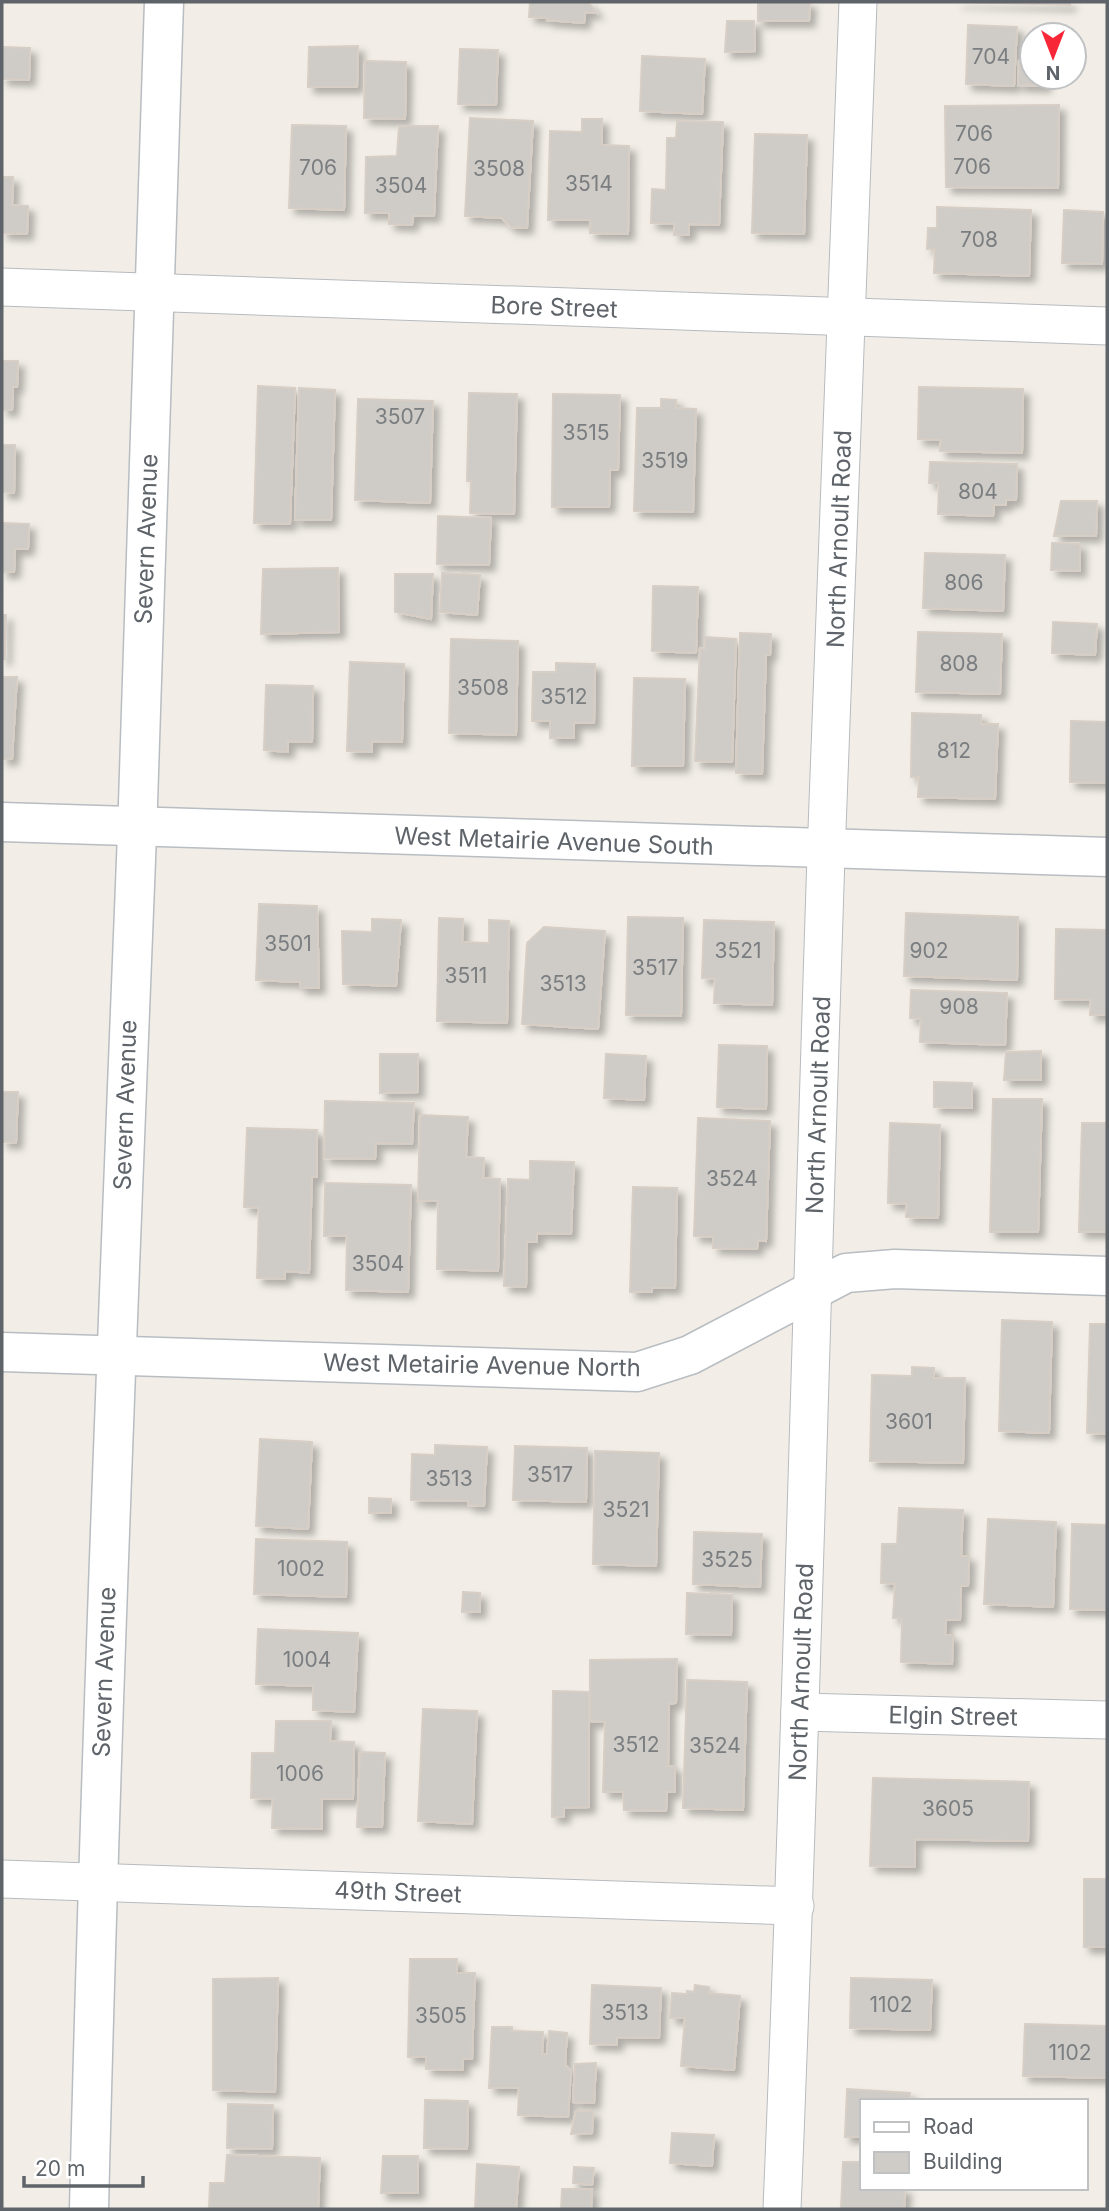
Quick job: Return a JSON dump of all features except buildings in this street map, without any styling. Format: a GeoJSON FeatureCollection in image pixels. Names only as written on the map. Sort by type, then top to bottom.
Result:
{"type":"FeatureCollection","features":[{"type":"Feature","properties":{"kind":"main road","name":"Severn Avenue"},"geometry":{"type":"LineString","coordinates":[[89,2209],[97,1882],[137,828],[164,2]]}},
{"type":"Feature","properties":{"kind":"main road","name":"West Metairie Avenue South"},"geometry":{"type":"LineString","coordinates":[[2,822],[1107,857]]}},
{"type":"Feature","properties":{"kind":"main road","name":"West Metairie Avenue North"},"geometry":{"type":"LineString","coordinates":[[2,1352],[637,1372],[690,1354],[846,1273],[895,1269],[1107,1276]]}},
{"type":"Feature","properties":{"kind":"street","name":"North Arnoult Road"},"geometry":{"type":"LineString","coordinates":[[782,2209],[795,1906],[826,850],[858,2]]}},
{"type":"Feature","properties":{"kind":"street","name":"Bore Street"},"geometry":{"type":"LineString","coordinates":[[2,287],[1107,326]]}},
{"type":"Feature","properties":{"kind":"street","name":"Elgin Street"},"geometry":{"type":"LineString","coordinates":[[800,1712],[1107,1720]]}},
{"type":"Feature","properties":{"kind":"street","name":"49th Street"},"geometry":{"type":"LineString","coordinates":[[2,1879],[795,1906]]}}]}
